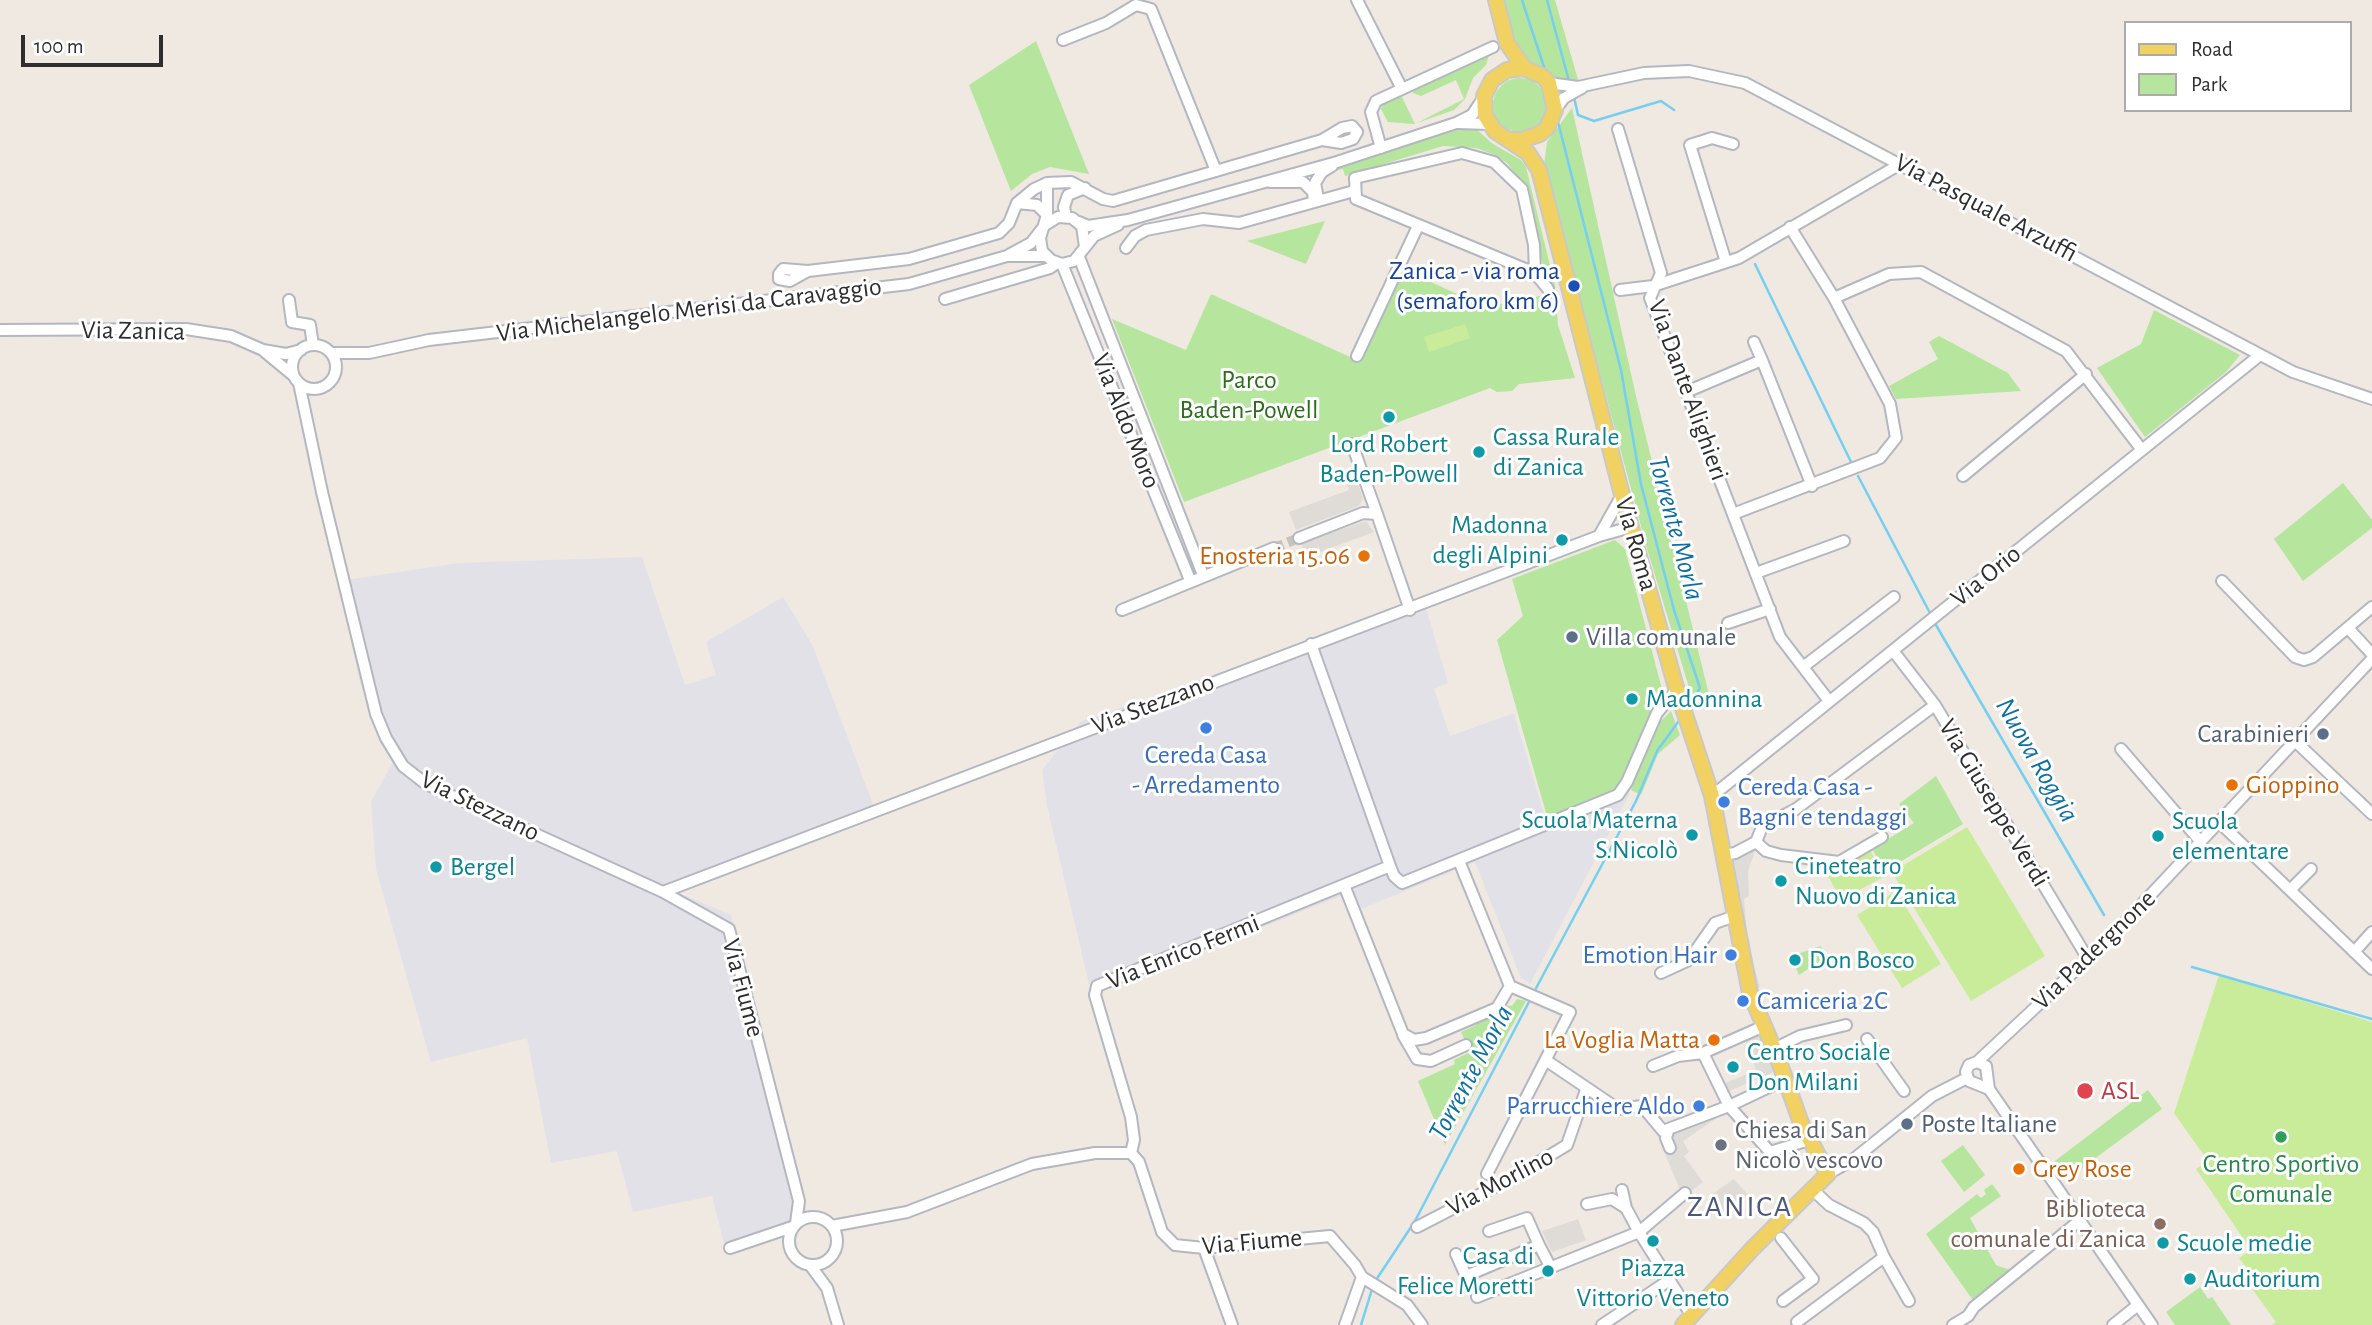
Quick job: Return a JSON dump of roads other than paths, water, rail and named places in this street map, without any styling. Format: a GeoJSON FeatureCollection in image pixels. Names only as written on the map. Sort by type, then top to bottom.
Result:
{"type":"FeatureCollection","features":[{"type":"Feature","properties":{"kind":"main road"},"geometry":{"type":"LineString","coordinates":[[1489,124],[1485,116],[1484,96],[1499,74],[1500,45],[1496,0]]}},
{"type":"Feature","properties":{"kind":"main road"},"geometry":{"type":"LineString","coordinates":[[1500,45],[1524,68],[1534,71],[1549,83],[1555,110],[1547,128],[1540,134],[1512,140]]}},
{"type":"Feature","properties":{"kind":"main road"},"geometry":{"type":"LineString","coordinates":[[1499,74],[1524,68]]}},
{"type":"Feature","properties":{"kind":"main road","name":"Via Roma"},"geometry":{"type":"LineString","coordinates":[[1489,124],[1528,153],[1539,170]]}},
{"type":"Feature","properties":{"kind":"main road","name":"Via Roma"},"geometry":{"type":"LineString","coordinates":[[1540,134],[1539,170],[1622,495],[1679,695],[1712,796],[1748,986],[1809,1140],[1828,1174]]}},
{"type":"Feature","properties":{"kind":"main road"},"geometry":{"type":"LineString","coordinates":[[1688,1320],[1776,1232],[1828,1174]]}},
{"type":"Feature","properties":{"kind":"street"},"geometry":{"type":"LineString","coordinates":[[1357,0],[1401,87]]}},
{"type":"Feature","properties":{"kind":"street"},"geometry":{"type":"LineString","coordinates":[[1063,40],[1106,23],[1136,5],[1151,9],[1216,171]]}},
{"type":"Feature","properties":{"kind":"street"},"geometry":{"type":"LineString","coordinates":[[1381,148],[1371,112],[1376,101],[1401,87],[1500,45]]}},
{"type":"Feature","properties":{"kind":"street","name":"Via Pasquale Arzuffi"},"geometry":{"type":"LineString","coordinates":[[1549,83],[1565,87],[1588,86],[1644,73],[1689,71],[1745,83],[1902,163],[2293,372],[2372,399]]}},
{"type":"Feature","properties":{"kind":"street","name":"Via Pasquale Arzuffi"},"geometry":{"type":"LineString","coordinates":[[1555,110],[1568,95],[1588,86]]}},
{"type":"Feature","properties":{"kind":"street"},"geometry":{"type":"LineString","coordinates":[[1069,216],[1088,226],[1128,220],[1337,162],[1455,123],[1472,115],[1484,96]]}},
{"type":"Feature","properties":{"kind":"street"},"geometry":{"type":"LineString","coordinates":[[1455,123],[1489,124]]}},
{"type":"Feature","properties":{"kind":"street","name":"Via Dante Alighieri"},"geometry":{"type":"LineString","coordinates":[[1618,129],[1661,273],[1650,298],[1780,636],[1829,701]]}},
{"type":"Feature","properties":{"kind":"street"},"geometry":{"type":"LineString","coordinates":[[1726,262],[1690,145],[1712,138],[1733,144]]}},
{"type":"Feature","properties":{"kind":"street"},"geometry":{"type":"LineString","coordinates":[[808,271],[909,259],[999,233],[1009,223],[1017,203],[1034,189],[1048,183],[1072,182],[1103,199],[1113,201],[1322,140]]}},
{"type":"Feature","properties":{"kind":"street"},"geometry":{"type":"LineString","coordinates":[[1535,273],[1534,245],[1522,188],[1488,159],[1462,153],[1355,178],[1356,199],[1535,273],[1548,289]]}},
{"type":"Feature","properties":{"kind":"street"},"geometry":{"type":"LineString","coordinates":[[1316,202],[1315,183],[1322,172],[1337,162]]}},
{"type":"Feature","properties":{"kind":"street"},"geometry":{"type":"LineString","coordinates":[[1620,290],[1653,286],[1739,258],[1902,163]]}},
{"type":"Feature","properties":{"kind":"street"},"geometry":{"type":"LineString","coordinates":[[1264,181],[1303,183],[1313,192],[1316,202]]}},
{"type":"Feature","properties":{"kind":"street"},"geometry":{"type":"LineString","coordinates":[[1048,183],[1047,215],[1040,245],[1046,256],[1059,263]]}},
{"type":"Feature","properties":{"kind":"street"},"geometry":{"type":"LineString","coordinates":[[1048,183],[1069,216],[1085,233],[1082,252]]}},
{"type":"Feature","properties":{"kind":"street","name":"Via Michelangelo Merisi da Caravaggio"},"geometry":{"type":"LineString","coordinates":[[331,353],[369,353],[429,340],[909,284],[1006,256],[1031,243],[1051,220],[1069,216],[1068,195],[1085,188]]}},
{"type":"Feature","properties":{"kind":"street"},"geometry":{"type":"LineString","coordinates":[[1126,248],[1135,236],[1146,230],[1203,219],[1239,223],[1354,191]]}},
{"type":"Feature","properties":{"kind":"street"},"geometry":{"type":"LineString","coordinates":[[1017,203],[1037,205],[1047,215]]}},
{"type":"Feature","properties":{"kind":"street"},"geometry":{"type":"LineString","coordinates":[[945,299],[1059,263],[1082,252],[1094,236],[1128,220]]}},
{"type":"Feature","properties":{"kind":"street"},"geometry":{"type":"LineString","coordinates":[[1357,356],[1419,226]]}},
{"type":"Feature","properties":{"kind":"street"},"geometry":{"type":"LineString","coordinates":[[1734,514],[1880,458],[1896,438],[1890,404],[1834,298],[1790,227]]}},
{"type":"Feature","properties":{"kind":"street","name":"Via Aldo Moro"},"geometry":{"type":"LineString","coordinates":[[1082,252],[1203,575]]}},
{"type":"Feature","properties":{"kind":"street","name":"Via Michelangelo Merisi da Caravaggio"},"geometry":{"type":"LineString","coordinates":[[1006,256],[1046,256]]}},
{"type":"Feature","properties":{"kind":"street","name":"Via Aldo Moro"},"geometry":{"type":"LineString","coordinates":[[1059,263],[1190,580]]}},
{"type":"Feature","properties":{"kind":"street"},"geometry":{"type":"LineString","coordinates":[[1834,298],[1889,274],[1921,272],[2066,351],[2087,374],[2142,450]]}},
{"type":"Feature","properties":{"kind":"street"},"geometry":{"type":"LineString","coordinates":[[289,300],[292,322],[310,325],[313,345],[331,353],[336,364],[335,376],[322,388],[308,415]]}},
{"type":"Feature","properties":{"kind":"street","name":"Via Zanica"},"geometry":{"type":"LineString","coordinates":[[0,330],[186,329],[231,336],[263,350],[286,354],[313,345]]}},
{"type":"Feature","properties":{"kind":"street"},"geometry":{"type":"LineString","coordinates":[[1754,342],[1812,486]]}},
{"type":"Feature","properties":{"kind":"street","name":"Via Zanica"},"geometry":{"type":"LineString","coordinates":[[263,350],[310,388],[322,388]]}},
{"type":"Feature","properties":{"kind":"street"},"geometry":{"type":"LineString","coordinates":[[301,350],[293,362],[308,415]]}},
{"type":"Feature","properties":{"kind":"street","name":"Via Michelangelo Merisi da Caravaggio"},"geometry":{"type":"LineString","coordinates":[[335,376],[348,363],[369,353]]}},
{"type":"Feature","properties":{"kind":"street","name":"Via Orio"},"geometry":{"type":"LineString","coordinates":[[1712,796],[2260,355]]}},
{"type":"Feature","properties":{"kind":"street"},"geometry":{"type":"LineString","coordinates":[[1686,392],[1762,360]]}},
{"type":"Feature","properties":{"kind":"street"},"geometry":{"type":"LineString","coordinates":[[1963,476],[2087,374]]}},
{"type":"Feature","properties":{"kind":"street","name":"Via Stezzano"},"geometry":{"type":"LineString","coordinates":[[308,415],[322,492],[376,714],[403,766],[426,783],[663,892],[1599,536],[1631,527]]}},
{"type":"Feature","properties":{"kind":"street"},"geometry":{"type":"LineString","coordinates":[[1352,444],[1410,610]]}},
{"type":"Feature","properties":{"kind":"street"},"geometry":{"type":"LineString","coordinates":[[1599,536],[1622,495]]}},
{"type":"Feature","properties":{"kind":"street"},"geometry":{"type":"LineString","coordinates":[[1299,538],[1363,513],[1377,513]]}},
{"type":"Feature","properties":{"kind":"street"},"geometry":{"type":"LineString","coordinates":[[1756,573],[1843,541]]}},
{"type":"Feature","properties":{"kind":"street"},"geometry":{"type":"LineString","coordinates":[[1122,610],[1190,580],[1275,548]]}},
{"type":"Feature","properties":{"kind":"street"},"geometry":{"type":"LineString","coordinates":[[2222,581],[2295,657],[2313,657],[2348,628],[2370,615]]}},
{"type":"Feature","properties":{"kind":"street"},"geometry":{"type":"LineString","coordinates":[[1803,667],[1894,597]]}},
{"type":"Feature","properties":{"kind":"street"},"geometry":{"type":"LineString","coordinates":[[1728,623],[1770,610]]}},
{"type":"Feature","properties":{"kind":"street"},"geometry":{"type":"LineString","coordinates":[[2348,628],[2372,654]]}},
{"type":"Feature","properties":{"kind":"street"},"geometry":{"type":"LineString","coordinates":[[1311,645],[1390,866],[1394,876],[1402,883],[1618,795],[1627,782],[1657,713],[1679,695]]}},
{"type":"Feature","properties":{"kind":"street","name":"Via Giuseppe Verdi"},"geometry":{"type":"LineString","coordinates":[[1894,652],[1935,705],[2088,959]]}},
{"type":"Feature","properties":{"kind":"street","name":"Via Padergnone"},"geometry":{"type":"LineString","coordinates":[[1961,1080],[1968,1067],[1982,1059],[2088,959],[2372,660]]}},
{"type":"Feature","properties":{"kind":"street"},"geometry":{"type":"LineString","coordinates":[[1724,855],[1735,853],[1756,842],[1762,827],[1796,809],[1935,705]]}},
{"type":"Feature","properties":{"kind":"street"},"geometry":{"type":"LineString","coordinates":[[2295,741],[2370,808]]}},
{"type":"Feature","properties":{"kind":"street"},"geometry":{"type":"LineString","coordinates":[[2121,749],[2201,842]]}},
{"type":"Feature","properties":{"kind":"street"},"geometry":{"type":"LineString","coordinates":[[2220,823],[2372,970]]}},
{"type":"Feature","properties":{"kind":"street"},"geometry":{"type":"LineString","coordinates":[[1756,842],[1766,851],[1781,855],[1839,862],[1882,837]]}},
{"type":"Feature","properties":{"kind":"street"},"geometry":{"type":"LineString","coordinates":[[1459,861],[1510,986],[1570,1012],[1487,1174]]}},
{"type":"Feature","properties":{"kind":"street","name":"Via Enrico Fermi"},"geometry":{"type":"LineString","coordinates":[[1131,1153],[1134,1140],[1131,1117],[1095,988],[1390,866]]}},
{"type":"Feature","properties":{"kind":"street"},"geometry":{"type":"LineString","coordinates":[[2290,890],[2311,869]]}},
{"type":"Feature","properties":{"kind":"street"},"geometry":{"type":"LineString","coordinates":[[1344,885],[1403,1034],[1417,1059],[1431,1061],[1466,1045]]}},
{"type":"Feature","properties":{"kind":"street","name":"Via Fiume"},"geometry":{"type":"LineString","coordinates":[[663,892],[729,929],[799,1201],[794,1225]]}},
{"type":"Feature","properties":{"kind":"street"},"geometry":{"type":"LineString","coordinates":[[1661,973],[1689,960],[1715,923],[1735,916]]}},
{"type":"Feature","properties":{"kind":"street"},"geometry":{"type":"LineString","coordinates":[[2354,951],[2372,932]]}},
{"type":"Feature","properties":{"kind":"street"},"geometry":{"type":"LineString","coordinates":[[1403,1034],[1415,1040],[1426,1038],[1497,1008],[1510,986]]}},
{"type":"Feature","properties":{"kind":"street"},"geometry":{"type":"LineString","coordinates":[[1774,1049],[1801,1035],[1846,1025]]}},
{"type":"Feature","properties":{"kind":"street"},"geometry":{"type":"LineString","coordinates":[[1653,1066],[1678,1056],[1703,1053],[1764,1026]]}},
{"type":"Feature","properties":{"kind":"street"},"geometry":{"type":"LineString","coordinates":[[1867,1039],[1904,1091]]}},
{"type":"Feature","properties":{"kind":"street"},"geometry":{"type":"LineString","coordinates":[[1703,1053],[1728,1106],[1770,1152],[1809,1140]]}},
{"type":"Feature","properties":{"kind":"street"},"geometry":{"type":"LineString","coordinates":[[1982,1059],[1988,1070],[1985,1084],[2152,1325]]}},
{"type":"Feature","properties":{"kind":"street"},"geometry":{"type":"LineString","coordinates":[[1547,1061],[1586,1090],[1618,1109],[1642,1106],[1657,1126],[1668,1130],[1786,1079]]}},
{"type":"Feature","properties":{"kind":"street"},"geometry":{"type":"LineString","coordinates":[[1828,1174],[1854,1159],[1961,1080],[1985,1084]]}},
{"type":"Feature","properties":{"kind":"street","name":"Via Morlino"},"geometry":{"type":"LineString","coordinates":[[1417,1227],[1524,1172],[1567,1145],[1586,1090]]}},
{"type":"Feature","properties":{"kind":"street"},"geometry":{"type":"LineString","coordinates":[[1668,1130],[1666,1138],[1670,1148]]}},
{"type":"Feature","properties":{"kind":"street"},"geometry":{"type":"LineString","coordinates":[[730,1248],[769,1237],[814,1217],[832,1226],[907,1212],[1032,1164],[1095,1153],[1131,1153]]}},
{"type":"Feature","properties":{"kind":"street","name":"Via Fiume"},"geometry":{"type":"LineString","coordinates":[[1131,1153],[1139,1162],[1165,1237],[1184,1248],[1204,1248],[1323,1235],[1336,1241],[1364,1279],[1406,1305],[1422,1325]]}},
{"type":"Feature","properties":{"kind":"street"},"geometry":{"type":"LineString","coordinates":[[1622,1190],[1626,1208],[1688,1320]]}},
{"type":"Feature","properties":{"kind":"street"},"geometry":{"type":"LineString","coordinates":[[1813,1190],[1829,1205],[1864,1223],[1873,1232],[1909,1301]]}},
{"type":"Feature","properties":{"kind":"street"},"geometry":{"type":"LineString","coordinates":[[1476,1297],[1639,1232],[1685,1193]]}},
{"type":"Feature","properties":{"kind":"street"},"geometry":{"type":"LineString","coordinates":[[1587,1204],[1612,1199],[1626,1208]]}},
{"type":"Feature","properties":{"kind":"street","name":"Via Fiume"},"geometry":{"type":"LineString","coordinates":[[799,1201],[814,1217]]}},
{"type":"Feature","properties":{"kind":"street"},"geometry":{"type":"LineString","coordinates":[[1489,1231],[1527,1218],[1550,1268]]}},
{"type":"Feature","properties":{"kind":"street"},"geometry":{"type":"LineString","coordinates":[[1953,1325],[1972,1321],[1974,1307],[2078,1221]]}},
{"type":"Feature","properties":{"kind":"street"},"geometry":{"type":"LineString","coordinates":[[827,1288],[829,1258],[848,1231],[864,1222]]}},
{"type":"Feature","properties":{"kind":"street"},"geometry":{"type":"LineString","coordinates":[[794,1225],[789,1243],[796,1258],[810,1265],[827,1288],[838,1325]]}},
{"type":"Feature","properties":{"kind":"street"},"geometry":{"type":"LineString","coordinates":[[832,1226],[836,1247]]}},
{"type":"Feature","properties":{"kind":"street"},"geometry":{"type":"LineString","coordinates":[[1776,1232],[1813,1279],[1783,1301]]}},
{"type":"Feature","properties":{"kind":"street"},"geometry":{"type":"LineString","coordinates":[[769,1237],[789,1243]]}},
{"type":"Feature","properties":{"kind":"street"},"geometry":{"type":"LineString","coordinates":[[1455,1254],[1466,1276],[1539,1245]]}},
{"type":"Feature","properties":{"kind":"street"},"geometry":{"type":"LineString","coordinates":[[1204,1248],[1232,1325]]}},
{"type":"Feature","properties":{"kind":"street"},"geometry":{"type":"LineString","coordinates":[[1797,1322],[1884,1257]]}},
{"type":"Feature","properties":{"kind":"street"},"geometry":{"type":"LineString","coordinates":[[810,1265],[829,1258]]}},
{"type":"Feature","properties":{"kind":"street"},"geometry":{"type":"LineString","coordinates":[[1345,1325],[1364,1279]]}},
{"type":"Feature","properties":{"kind":"street"},"geometry":{"type":"LineString","coordinates":[[1602,1325],[1668,1281]]}},
{"type":"Feature","properties":{"kind":"street"},"geometry":{"type":"LineString","coordinates":[[2113,1325],[2138,1305]]}},
{"type":"Feature","properties":{"kind":"waterway","name":"Torrente Morla"},"geometry":{"type":"LineString","coordinates":[[1522,0],[1544,67]]}},
{"type":"Feature","properties":{"kind":"waterway","name":"Nuova Roggia"},"geometry":{"type":"LineString","coordinates":[[1547,0],[1569,81]]}},
{"type":"Feature","properties":{"kind":"waterway","name":"Nuova Roggia"},"geometry":{"type":"LineString","coordinates":[[1574,97],[1578,115],[1594,121],[1661,101],[1674,110]]}},
{"type":"Feature","properties":{"kind":"waterway","name":"Torrente Morla"},"geometry":{"type":"LineString","coordinates":[[1558,122],[1621,370],[1641,484],[1674,610],[1700,688],[1689,706]]}},
{"type":"Feature","properties":{"kind":"waterway","name":"Nuova Roggia"},"geometry":{"type":"LineString","coordinates":[[1755,264],[1851,462]]}},
{"type":"Feature","properties":{"kind":"waterway"},"geometry":{"type":"LineString","coordinates":[[1858,476],[1931,615]]}},
{"type":"Feature","properties":{"kind":"waterway","name":"Nuova Roggia"},"geometry":{"type":"LineString","coordinates":[[1936,625],[2104,915]]}},
{"type":"Feature","properties":{"kind":"waterway","name":"Torrente Morla"},"geometry":{"type":"LineString","coordinates":[[1534,992],[1636,801],[1657,751],[1681,718]]}},
{"type":"Feature","properties":{"kind":"waterway"},"geometry":{"type":"LineString","coordinates":[[2192,967],[2372,1019]]}},
{"type":"Feature","properties":{"kind":"waterway","name":"Torrente Morla"},"geometry":{"type":"LineString","coordinates":[[1376,1280],[1415,1221],[1531,998]]}},
{"type":"Feature","properties":{"kind":"waterway","name":"Torrente Morla"},"geometry":{"type":"LineString","coordinates":[[1361,1325],[1373,1286]]}},
{"type":"Feature","properties":{"kind":"tunnel"},"geometry":{"type":"LineString","coordinates":[[1274,548],[1299,538]]}},
{"type":"Feature","properties":{"kind":"place","name":"Zanica - via roma (semaforo km 6)"},"geometry":{"type":"Point","coordinates":[1574,286]}},
{"type":"Feature","properties":{"kind":"place","name":"Lord Robert Baden-Powell"},"geometry":{"type":"Point","coordinates":[1389,417]}},
{"type":"Feature","properties":{"kind":"place","name":"Cassa Rurale di Zanica"},"geometry":{"type":"Point","coordinates":[1479,452]}},
{"type":"Feature","properties":{"kind":"place","name":"Madonna degli Alpini"},"geometry":{"type":"Point","coordinates":[1562,540]}},
{"type":"Feature","properties":{"kind":"place","name":"Enosteria 15.06"},"geometry":{"type":"Point","coordinates":[1364,556]}},
{"type":"Feature","properties":{"kind":"place","name":"Villa comunale"},"geometry":{"type":"Point","coordinates":[1572,637]}},
{"type":"Feature","properties":{"kind":"place","name":"Madonnina"},"geometry":{"type":"Point","coordinates":[1632,699]}},
{"type":"Feature","properties":{"kind":"place","name":"Cereda Casa - Arredamento"},"geometry":{"type":"Point","coordinates":[1206,728]}},
{"type":"Feature","properties":{"kind":"place","name":"Carabinieri"},"geometry":{"type":"Point","coordinates":[2323,734]}},
{"type":"Feature","properties":{"kind":"place","name":"Gioppino"},"geometry":{"type":"Point","coordinates":[2232,785]}},
{"type":"Feature","properties":{"kind":"place","name":"Cereda Casa - Bagni e tendaggi"},"geometry":{"type":"Point","coordinates":[1724,802]}},
{"type":"Feature","properties":{"kind":"place","name":"Scuola Materna S.Nicolò"},"geometry":{"type":"Point","coordinates":[1692,835]}},
{"type":"Feature","properties":{"kind":"place","name":"Scuola elementare"},"geometry":{"type":"Point","coordinates":[2158,836]}},
{"type":"Feature","properties":{"kind":"place","name":"Bergel"},"geometry":{"type":"Point","coordinates":[436,867]}},
{"type":"Feature","properties":{"kind":"place","name":"Cineteatro Nuovo di Zanica"},"geometry":{"type":"Point","coordinates":[1781,881]}},
{"type":"Feature","properties":{"kind":"place","name":"Emotion Hair"},"geometry":{"type":"Point","coordinates":[1731,955]}},
{"type":"Feature","properties":{"kind":"place","name":"Don Bosco"},"geometry":{"type":"Point","coordinates":[1795,960]}},
{"type":"Feature","properties":{"kind":"place","name":"Camiceria 2C"},"geometry":{"type":"Point","coordinates":[1743,1001]}},
{"type":"Feature","properties":{"kind":"place","name":"La Voglia Matta"},"geometry":{"type":"Point","coordinates":[1714,1040]}},
{"type":"Feature","properties":{"kind":"place","name":"Centro Sociale Don Milani"},"geometry":{"type":"Point","coordinates":[1733,1067]}},
{"type":"Feature","properties":{"kind":"place","name":"ASL"},"geometry":{"type":"Point","coordinates":[2085,1091]}},
{"type":"Feature","properties":{"kind":"place","name":"Parrucchiere Aldo"},"geometry":{"type":"Point","coordinates":[1699,1106]}},
{"type":"Feature","properties":{"kind":"place","name":"Poste Italiane"},"geometry":{"type":"Point","coordinates":[1907,1124]}},
{"type":"Feature","properties":{"kind":"place","name":"Centro Sportivo Comunale"},"geometry":{"type":"Point","coordinates":[2281,1137]}},
{"type":"Feature","properties":{"kind":"place","name":"Chiesa di San Nicolò vescovo"},"geometry":{"type":"Point","coordinates":[1721,1145]}},
{"type":"Feature","properties":{"kind":"place","name":"Grey Rose"},"geometry":{"type":"Point","coordinates":[2019,1169]}},
{"type":"Feature","properties":{"kind":"place","name":"Biblioteca comunale di Zanica"},"geometry":{"type":"Point","coordinates":[2160,1224]}},
{"type":"Feature","properties":{"kind":"place","name":"Piazza Vittorio Veneto"},"geometry":{"type":"Point","coordinates":[1653,1241]}},
{"type":"Feature","properties":{"kind":"place","name":"Scuole medie"},"geometry":{"type":"Point","coordinates":[2163,1243]}},
{"type":"Feature","properties":{"kind":"place","name":"Casa di Felice Moretti"},"geometry":{"type":"Point","coordinates":[1548,1271]}},
{"type":"Feature","properties":{"kind":"place","name":"Auditorium"},"geometry":{"type":"Point","coordinates":[2190,1279]}},
{"type":"Feature","properties":{"kind":"district","name":"ZANICA"},"geometry":{"type":"Point","coordinates":[1740,1207]}},
{"type":"Feature","properties":{"kind":"park label","name":"Parco Baden-Powell"},"geometry":{"type":"Point","coordinates":[1249,395]}}]}
